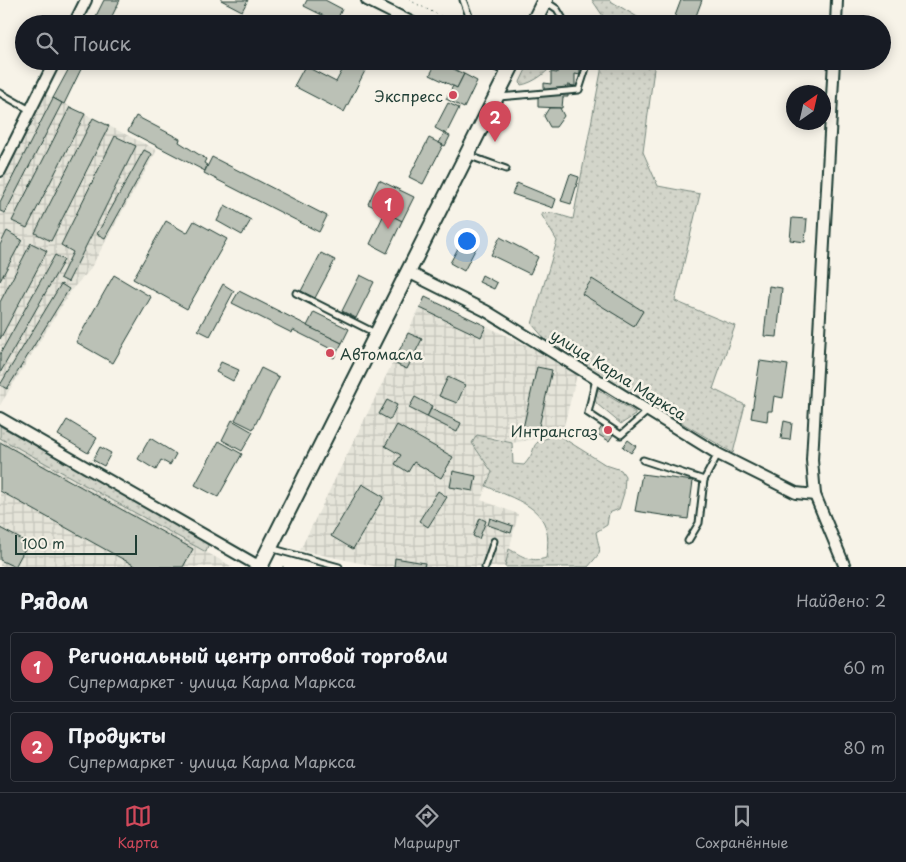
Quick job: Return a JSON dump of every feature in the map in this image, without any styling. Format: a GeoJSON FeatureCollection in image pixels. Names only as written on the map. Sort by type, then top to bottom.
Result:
{"type":"FeatureCollection","features":[{"type":"Feature","properties":{"kind":"main road"},"geometry":{"type":"LineString","coordinates":[[538,15],[545,0]]}},
{"type":"Feature","properties":{"kind":"main road"},"geometry":{"type":"LineString","coordinates":[[260,567],[510,70]]}},
{"type":"Feature","properties":{"kind":"street"},"geometry":{"type":"LineString","coordinates":[[78,15],[86,0]]}},
{"type":"Feature","properties":{"kind":"street"},"geometry":{"type":"LineString","coordinates":[[367,0],[396,15]]}},
{"type":"Feature","properties":{"kind":"street"},"geometry":{"type":"LineString","coordinates":[[836,15],[837,0]]}},
{"type":"Feature","properties":{"kind":"street"},"geometry":{"type":"LineString","coordinates":[[0,171],[51,70]]}},
{"type":"Feature","properties":{"kind":"street"},"geometry":{"type":"LineString","coordinates":[[833,70],[813,430],[815,496],[844,567]]}},
{"type":"Feature","properties":{"kind":"street","name":"улица Карла Маркса"},"geometry":{"type":"LineString","coordinates":[[408,272],[486,311],[718,454],[796,493],[815,496]]}},
{"type":"Feature","properties":{"kind":"street"},"geometry":{"type":"LineString","coordinates":[[0,418],[260,567]]}},
{"type":"Feature","properties":{"kind":"lane"},"geometry":{"type":"LineString","coordinates":[[462,0],[468,15]]}},
{"type":"Feature","properties":{"kind":"lane"},"geometry":{"type":"LineString","coordinates":[[545,0],[557,9],[561,15]]}},
{"type":"Feature","properties":{"kind":"lane"},"geometry":{"type":"LineString","coordinates":[[496,97],[579,90],[585,70]]}},
{"type":"Feature","properties":{"kind":"lane"},"geometry":{"type":"LineString","coordinates":[[0,93],[31,110]]}},
{"type":"Feature","properties":{"kind":"lane"},"geometry":{"type":"LineString","coordinates":[[467,155],[506,169]]}},
{"type":"Feature","properties":{"kind":"lane"},"geometry":{"type":"LineString","coordinates":[[296,293],[377,334]]}},
{"type":"Feature","properties":{"kind":"lane"},"geometry":{"type":"LineString","coordinates":[[596,380],[588,413],[621,435],[648,410]]}},
{"type":"Feature","properties":{"kind":"lane"},"geometry":{"type":"LineString","coordinates":[[688,541],[699,523],[704,480],[718,454]]}},
{"type":"Feature","properties":{"kind":"lane"},"geometry":{"type":"LineString","coordinates":[[643,460],[704,480]]}},
{"type":"Feature","properties":{"kind":"lane"},"geometry":{"type":"LineString","coordinates":[[485,567],[494,541]]}},
{"type":"Feature","properties":{"kind":"lane"},"geometry":{"type":"LineString","coordinates":[[269,548],[339,567]]}},
{"type":"Feature","properties":{"kind":"path"},"geometry":{"type":"LineString","coordinates":[[409,0],[438,15]]}},
{"type":"Feature","properties":{"kind":"shaded area"},"geometry":{"type":"Polygon","coordinates":[[[592,0],[609,0],[634,15],[602,15],[592,0]]]}},
{"type":"Feature","properties":{"kind":"shaded area"},"geometry":{"type":"Polygon","coordinates":[[[526,70],[548,70],[531,82],[521,85],[520,82],[526,70]]]}},
{"type":"Feature","properties":{"kind":"shaded area"},"geometry":{"type":"Polygon","coordinates":[[[601,70],[654,70],[643,152],[658,186],[700,194],[675,301],[735,326],[713,389],[745,405],[733,453],[550,345],[532,324],[557,241],[541,214],[553,213],[573,219],[601,70]]]}},
{"type":"Feature","properties":{"kind":"shaded area"},"geometry":{"type":"Polygon","coordinates":[[[45,94],[157,150],[89,271],[73,288],[0,405],[0,184],[45,94]]]}},
{"type":"Feature","properties":{"kind":"shaded area"},"geometry":{"type":"Polygon","coordinates":[[[425,297],[545,354],[577,375],[561,437],[558,435],[512,443],[491,436],[492,472],[481,500],[518,514],[505,567],[378,567],[300,550],[425,297]]]}},
{"type":"Feature","properties":{"kind":"shaded area"},"geometry":{"type":"Polygon","coordinates":[[[597,389],[635,412],[635,415],[621,424],[597,404],[595,400],[597,389]]]}},
{"type":"Feature","properties":{"kind":"shaded area"},"geometry":{"type":"Polygon","coordinates":[[[0,426],[209,542],[206,552],[0,438],[0,426]]]}},
{"type":"Feature","properties":{"kind":"shaded area"},"geometry":{"type":"Polygon","coordinates":[[[477,435],[512,443],[513,464],[524,465],[537,443],[558,435],[606,465],[621,470],[625,476],[624,493],[619,509],[609,513],[607,525],[596,532],[600,551],[588,567],[505,567],[509,549],[531,559],[546,558],[548,542],[546,528],[534,510],[524,503],[486,486],[492,472],[472,443],[477,435]]]}},
{"type":"Feature","properties":{"kind":"shaded area"},"geometry":{"type":"Polygon","coordinates":[[[0,438],[206,552],[233,567],[0,567],[0,438]]]}},
{"type":"Feature","properties":{"kind":"building"},"geometry":{"type":"Polygon","coordinates":[[[104,0],[120,0],[112,15],[96,15],[104,0]]]}},
{"type":"Feature","properties":{"kind":"building"},"geometry":{"type":"Polygon","coordinates":[[[221,0],[248,0],[242,11],[221,0]]]}},
{"type":"Feature","properties":{"kind":"building"},"geometry":{"type":"Polygon","coordinates":[[[307,0],[325,0],[342,9],[339,15],[322,15],[304,6],[307,0]]]}},
{"type":"Feature","properties":{"kind":"building"},"geometry":{"type":"Polygon","coordinates":[[[681,0],[702,0],[696,15],[675,15],[681,0]]]}},
{"type":"Feature","properties":{"kind":"building"},"geometry":{"type":"Polygon","coordinates":[[[68,70],[81,70],[64,104],[53,98],[68,70]]]}},
{"type":"Feature","properties":{"kind":"building"},"geometry":{"type":"Polygon","coordinates":[[[303,70],[313,70],[336,82],[342,70],[365,70],[344,112],[294,86],[303,70]]]}},
{"type":"Feature","properties":{"kind":"building"},"geometry":{"type":"Polygon","coordinates":[[[432,70],[456,70],[464,74],[457,88],[430,75],[432,70]]]}},
{"type":"Feature","properties":{"kind":"building"},"geometry":{"type":"Polygon","coordinates":[[[557,70],[580,70],[580,75],[575,74],[575,86],[568,85],[568,97],[563,97],[562,108],[538,107],[538,95],[544,96],[544,83],[551,84],[551,72],[557,73],[557,70]]]}},
{"type":"Feature","properties":{"kind":"building"},"geometry":{"type":"Polygon","coordinates":[[[464,74],[477,81],[464,108],[446,99],[453,86],[457,88],[464,74]]]}},
{"type":"Feature","properties":{"kind":"building"},"geometry":{"type":"Polygon","coordinates":[[[53,98],[62,103],[5,213],[0,211],[0,202],[53,98]]]}},
{"type":"Feature","properties":{"kind":"building"},"geometry":{"type":"Polygon","coordinates":[[[448,103],[459,108],[446,134],[435,128],[448,103]]]}},
{"type":"Feature","properties":{"kind":"building"},"geometry":{"type":"Polygon","coordinates":[[[70,107],[85,114],[27,228],[12,221],[70,107]]]}},
{"type":"Feature","properties":{"kind":"building"},"geometry":{"type":"Polygon","coordinates":[[[549,108],[560,108],[564,116],[556,127],[550,127],[544,116],[549,108]]]}},
{"type":"Feature","properties":{"kind":"building"},"geometry":{"type":"Polygon","coordinates":[[[136,116],[180,139],[179,142],[206,159],[204,163],[207,165],[205,171],[128,131],[136,116]]]}},
{"type":"Feature","properties":{"kind":"building"},"geometry":{"type":"Polygon","coordinates":[[[93,118],[109,126],[51,241],[35,233],[93,118]]]}},
{"type":"Feature","properties":{"kind":"building"},"geometry":{"type":"Polygon","coordinates":[[[444,133],[450,136],[445,146],[439,143],[444,133]]]}},
{"type":"Feature","properties":{"kind":"building"},"geometry":{"type":"Polygon","coordinates":[[[115,136],[136,146],[68,282],[60,278],[73,252],[61,245],[115,136]]]}},
{"type":"Feature","properties":{"kind":"building"},"geometry":{"type":"Polygon","coordinates":[[[429,138],[443,145],[423,184],[409,177],[429,138]]]}},
{"type":"Feature","properties":{"kind":"building"},"geometry":{"type":"Polygon","coordinates":[[[144,150],[152,154],[105,238],[97,234],[144,150]]]}},
{"type":"Feature","properties":{"kind":"building"},"geometry":{"type":"Polygon","coordinates":[[[212,157],[327,216],[319,232],[204,173],[212,157]]]}},
{"type":"Feature","properties":{"kind":"building"},"geometry":{"type":"Polygon","coordinates":[[[570,174],[579,177],[571,204],[561,201],[570,174]]]}},
{"type":"Feature","properties":{"kind":"building"},"geometry":{"type":"Polygon","coordinates":[[[379,180],[414,197],[402,221],[368,204],[379,180]]]}},
{"type":"Feature","properties":{"kind":"building"},"geometry":{"type":"Polygon","coordinates":[[[517,183],[556,199],[553,208],[512,194],[517,183]]]}},
{"type":"Feature","properties":{"kind":"building"},"geometry":{"type":"Polygon","coordinates":[[[225,205],[251,220],[242,235],[217,221],[225,205]]]}},
{"type":"Feature","properties":{"kind":"building"},"geometry":{"type":"Polygon","coordinates":[[[385,212],[402,221],[387,253],[370,244],[385,212]]]}},
{"type":"Feature","properties":{"kind":"building"},"geometry":{"type":"Polygon","coordinates":[[[792,218],[807,219],[805,242],[790,240],[792,218]]]}},
{"type":"Feature","properties":{"kind":"building"},"geometry":{"type":"Polygon","coordinates":[[[166,221],[187,233],[194,221],[227,239],[187,309],[133,279],[166,221]]]}},
{"type":"Feature","properties":{"kind":"building"},"geometry":{"type":"Polygon","coordinates":[[[7,231],[22,240],[0,281],[0,245],[7,231]]]}},
{"type":"Feature","properties":{"kind":"building"},"geometry":{"type":"Polygon","coordinates":[[[500,237],[538,257],[530,274],[491,255],[500,237]]]}},
{"type":"Feature","properties":{"kind":"building"},"geometry":{"type":"Polygon","coordinates":[[[463,239],[477,246],[464,271],[450,263],[463,239]]]}},
{"type":"Feature","properties":{"kind":"building"},"geometry":{"type":"Polygon","coordinates":[[[31,243],[47,251],[0,339],[0,302],[31,243]]]}},
{"type":"Feature","properties":{"kind":"building"},"geometry":{"type":"Polygon","coordinates":[[[321,253],[335,260],[315,298],[301,291],[321,253]]]}},
{"type":"Feature","properties":{"kind":"building"},"geometry":{"type":"Polygon","coordinates":[[[55,255],[64,260],[0,373],[0,354],[55,255]]]}},
{"type":"Feature","properties":{"kind":"building"},"geometry":{"type":"Polygon","coordinates":[[[114,275],[151,297],[113,363],[76,342],[114,275]]]}},
{"type":"Feature","properties":{"kind":"building"},"geometry":{"type":"Polygon","coordinates":[[[360,275],[374,282],[356,318],[342,311],[360,275]]]}},
{"type":"Feature","properties":{"kind":"building"},"geometry":{"type":"Polygon","coordinates":[[[482,275],[497,283],[494,289],[479,282],[482,275]]]}},
{"type":"Feature","properties":{"kind":"building"},"geometry":{"type":"Polygon","coordinates":[[[592,279],[643,311],[634,326],[582,294],[592,279]]]}},
{"type":"Feature","properties":{"kind":"building"},"geometry":{"type":"Polygon","coordinates":[[[61,284],[69,289],[7,389],[0,385],[61,284]]]}},
{"type":"Feature","properties":{"kind":"building"},"geometry":{"type":"Polygon","coordinates":[[[223,284],[234,291],[210,336],[198,330],[223,284]]]}},
{"type":"Feature","properties":{"kind":"building"},"geometry":{"type":"Polygon","coordinates":[[[769,286],[782,288],[777,337],[764,336],[769,286]]]}},
{"type":"Feature","properties":{"kind":"building"},"geometry":{"type":"Polygon","coordinates":[[[239,291],[342,343],[337,352],[293,330],[292,333],[232,303],[239,291]]]}},
{"type":"Feature","properties":{"kind":"building"},"geometry":{"type":"Polygon","coordinates":[[[425,297],[486,326],[481,337],[420,308],[425,297]]]}},
{"type":"Feature","properties":{"kind":"building"},"geometry":{"type":"Polygon","coordinates":[[[314,312],[349,329],[342,343],[307,326],[314,312]]]}},
{"type":"Feature","properties":{"kind":"building"},"geometry":{"type":"Polygon","coordinates":[[[408,333],[422,339],[407,369],[393,363],[408,333]]]}},
{"type":"Feature","properties":{"kind":"building"},"geometry":{"type":"Polygon","coordinates":[[[329,348],[337,352],[334,358],[326,354],[329,348]]]}},
{"type":"Feature","properties":{"kind":"building"},"geometry":{"type":"Polygon","coordinates":[[[760,361],[788,365],[783,398],[774,396],[772,411],[768,411],[767,421],[751,418],[760,361]]]}},
{"type":"Feature","properties":{"kind":"building"},"geometry":{"type":"Polygon","coordinates":[[[221,362],[239,370],[233,381],[216,372],[221,362]]]}},
{"type":"Feature","properties":{"kind":"building"},"geometry":{"type":"Polygon","coordinates":[[[537,367],[552,370],[538,431],[523,428],[537,367]]]}},
{"type":"Feature","properties":{"kind":"building"},"geometry":{"type":"Polygon","coordinates":[[[261,368],[279,377],[253,429],[235,420],[261,368]]]}},
{"type":"Feature","properties":{"kind":"building"},"geometry":{"type":"Polygon","coordinates":[[[448,377],[465,385],[457,403],[439,396],[448,377]]]}},
{"type":"Feature","properties":{"kind":"building"},"geometry":{"type":"Polygon","coordinates":[[[415,397],[432,406],[427,417],[409,408],[415,397]]]}},
{"type":"Feature","properties":{"kind":"building"},"geometry":{"type":"Polygon","coordinates":[[[387,400],[397,405],[390,420],[379,414],[387,400]]]}},
{"type":"Feature","properties":{"kind":"building"},"geometry":{"type":"Polygon","coordinates":[[[431,409],[461,423],[457,432],[427,417],[431,409]]]}},
{"type":"Feature","properties":{"kind":"building"},"geometry":{"type":"Polygon","coordinates":[[[67,420],[97,438],[88,453],[58,435],[67,420]]]}},
{"type":"Feature","properties":{"kind":"building"},"geometry":{"type":"Polygon","coordinates":[[[232,420],[253,432],[242,451],[222,440],[232,420]]]}},
{"type":"Feature","properties":{"kind":"building"},"geometry":{"type":"Polygon","coordinates":[[[784,421],[792,423],[790,440],[781,439],[784,421]]]}},
{"type":"Feature","properties":{"kind":"building"},"geometry":{"type":"Polygon","coordinates":[[[605,422],[617,429],[609,441],[597,434],[605,422]]]}},
{"type":"Feature","properties":{"kind":"building"},"geometry":{"type":"Polygon","coordinates":[[[397,425],[453,457],[441,478],[414,462],[408,472],[395,464],[401,455],[385,446],[397,425]]]}},
{"type":"Feature","properties":{"kind":"building"},"geometry":{"type":"Polygon","coordinates":[[[150,438],[176,454],[170,465],[161,460],[156,470],[138,459],[150,438]]]}},
{"type":"Feature","properties":{"kind":"building"},"geometry":{"type":"Polygon","coordinates":[[[628,440],[636,446],[631,453],[623,447],[628,440]]]}},
{"type":"Feature","properties":{"kind":"building"},"geometry":{"type":"Polygon","coordinates":[[[219,441],[242,454],[218,497],[195,485],[219,441]]]}},
{"type":"Feature","properties":{"kind":"building"},"geometry":{"type":"Polygon","coordinates":[[[0,442],[193,549],[183,567],[137,567],[0,491],[0,442]]]}},
{"type":"Feature","properties":{"kind":"building"},"geometry":{"type":"Polygon","coordinates":[[[100,447],[111,453],[104,466],[93,460],[100,447]]]}},
{"type":"Feature","properties":{"kind":"building"},"geometry":{"type":"Polygon","coordinates":[[[453,471],[476,476],[473,491],[450,487],[453,471]]]}},
{"type":"Feature","properties":{"kind":"building"},"geometry":{"type":"Polygon","coordinates":[[[642,474],[693,481],[688,519],[635,511],[642,474]]]}},
{"type":"Feature","properties":{"kind":"building"},"geometry":{"type":"Polygon","coordinates":[[[362,484],[384,497],[353,549],[331,536],[362,484]]]}},
{"type":"Feature","properties":{"kind":"building"},"geometry":{"type":"Polygon","coordinates":[[[438,491],[447,497],[428,527],[419,521],[438,491]]]}},
{"type":"Feature","properties":{"kind":"building"},"geometry":{"type":"Polygon","coordinates":[[[480,518],[486,521],[479,539],[473,536],[480,518]]]}},
{"type":"Feature","properties":{"kind":"building"},"geometry":{"type":"Polygon","coordinates":[[[490,518],[513,526],[511,533],[488,525],[490,518]]]}},
{"type":"Feature","properties":{"kind":"building"},"geometry":{"type":"Polygon","coordinates":[[[0,528],[28,543],[15,567],[0,560],[0,528]]]}},
{"type":"Feature","properties":{"kind":"building"},"geometry":{"type":"Polygon","coordinates":[[[395,558],[425,563],[424,567],[394,567],[395,558]]]}},
{"type":"Feature","properties":{"kind":"place","name":"Экспресс"},"geometry":{"type":"Point","coordinates":[453,95]}},
{"type":"Feature","properties":{"kind":"place","name":"Продукты"},"geometry":{"type":"Point","coordinates":[495,142]}},
{"type":"Feature","properties":{"kind":"place","name":"Региональный центр оптовой торговли"},"geometry":{"type":"Point","coordinates":[388,229]}},
{"type":"Feature","properties":{"kind":"place","name":"Автомасла"},"geometry":{"type":"Point","coordinates":[330,353]}},
{"type":"Feature","properties":{"kind":"place","name":"Интрансгаз"},"geometry":{"type":"Point","coordinates":[608,430]}}]}
